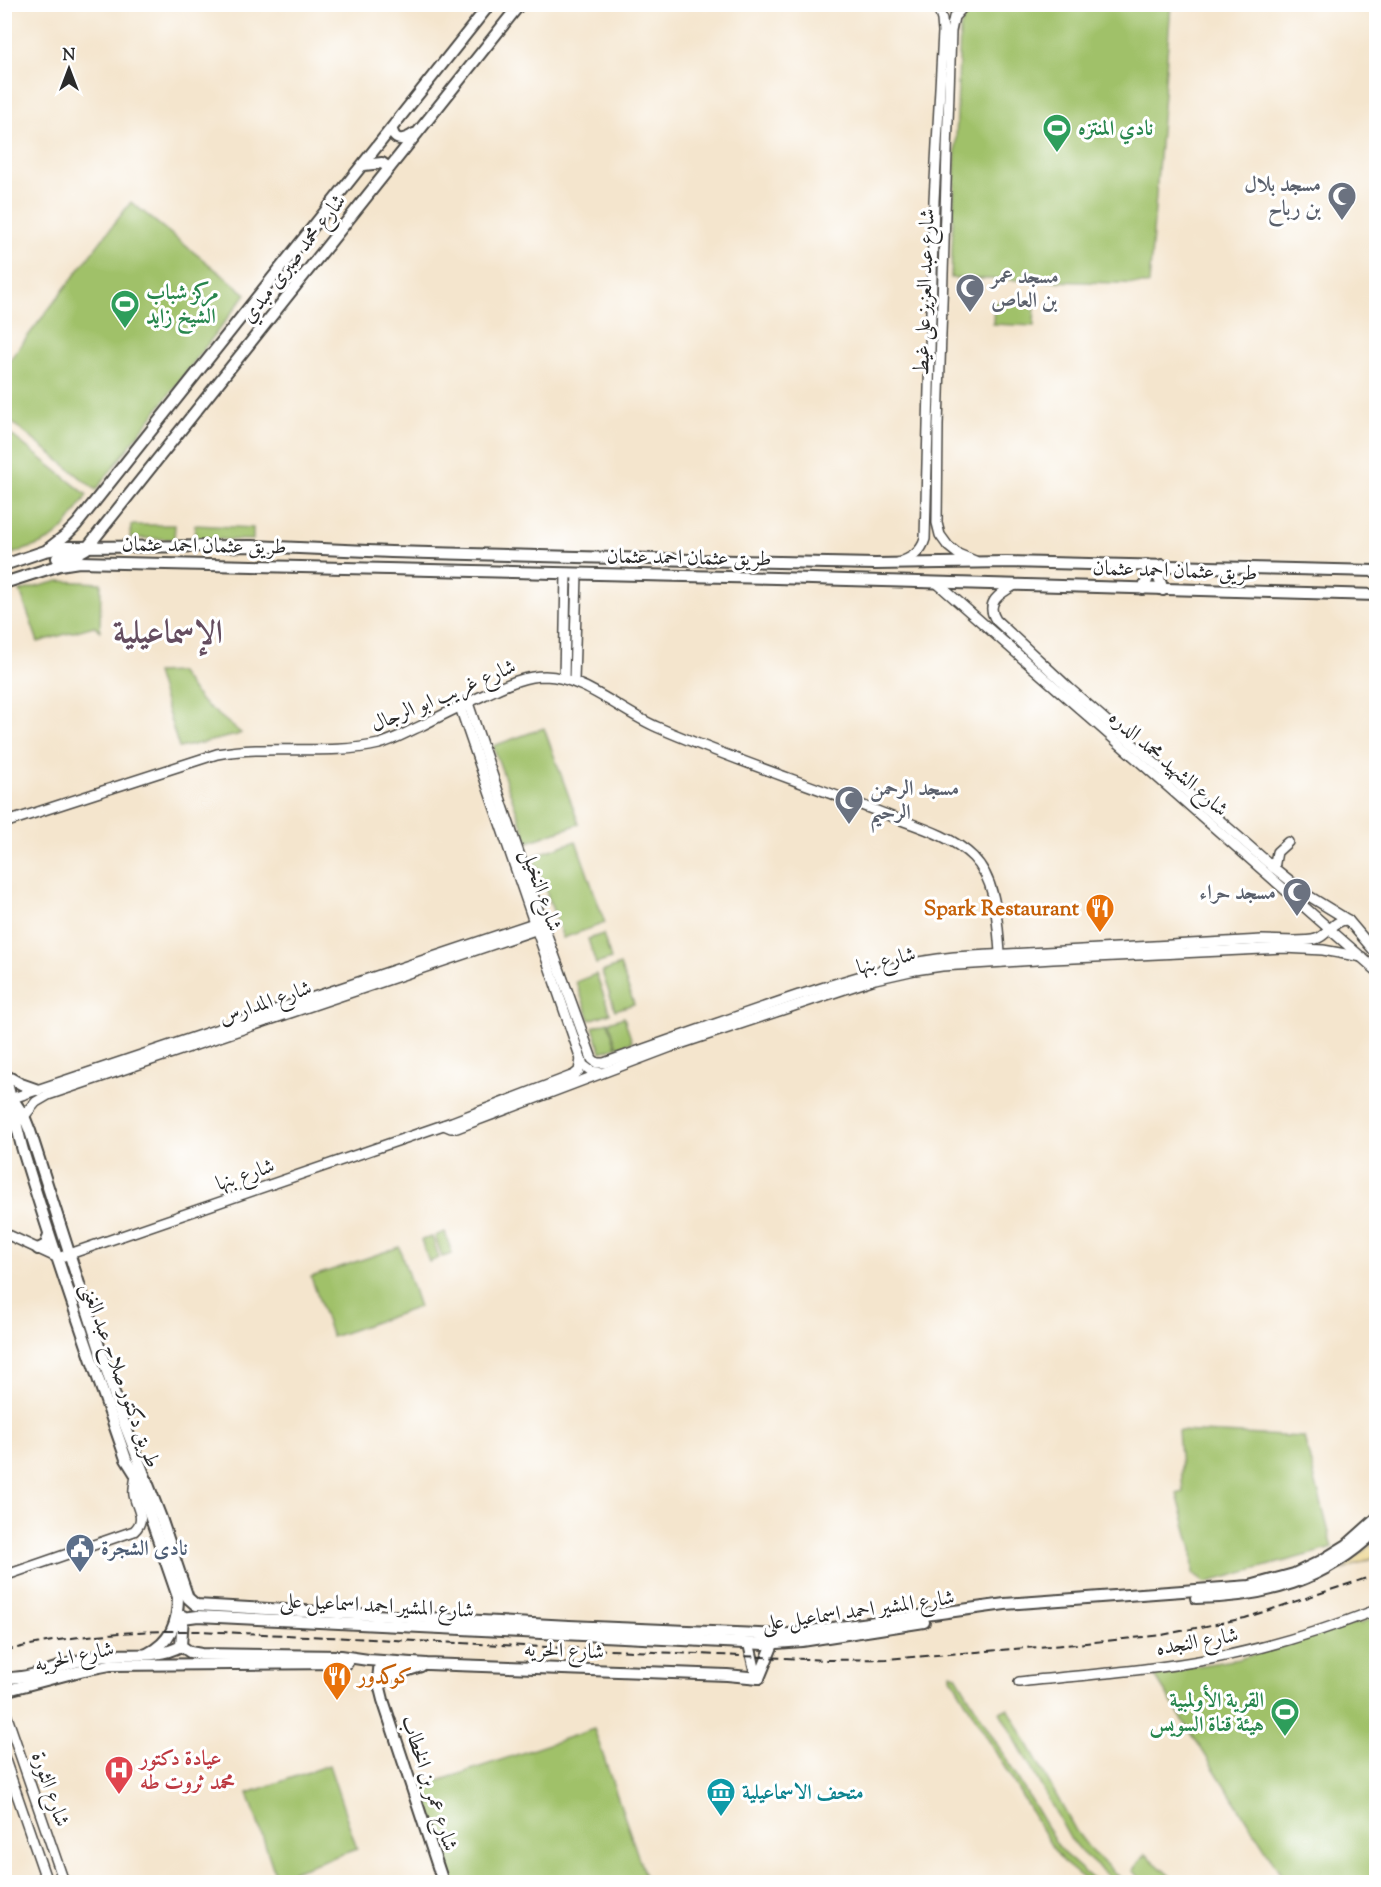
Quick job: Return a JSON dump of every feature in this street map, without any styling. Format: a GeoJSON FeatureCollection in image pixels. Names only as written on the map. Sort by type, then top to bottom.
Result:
{"type":"FeatureCollection","features":[{"type":"Feature","properties":{"kind":"main road","name":"شارع محمد صبرى مبدي"},"geometry":{"type":"LineString","coordinates":[[45,551],[72,530],[490,4]]}},
{"type":"Feature","properties":{"kind":"main road","name":"شارع محمد صبرى مبدي"},"geometry":{"type":"LineString","coordinates":[[37,572],[52,560],[77,554],[88,546],[520,4]]}},
{"type":"Feature","properties":{"kind":"main road","name":"شارع عبد العزيز على غيط"},"geometry":{"type":"LineString","coordinates":[[937,4],[943,27],[947,173],[937,523],[940,535],[948,546],[964,557],[980,562]]}},
{"type":"Feature","properties":{"kind":"main road","name":"شارع عبد العزيز على غيط"},"geometry":{"type":"LineString","coordinates":[[896,564],[916,554],[922,548],[925,539],[936,172],[952,24],[958,11],[966,4]]}},
{"type":"Feature","properties":{"kind":"main road"},"geometry":{"type":"LineString","coordinates":[[392,130],[394,136],[400,140],[408,138],[421,129]]}},
{"type":"Feature","properties":{"kind":"main road"},"geometry":{"type":"LineString","coordinates":[[364,165],[382,163],[389,168]]}},
{"type":"Feature","properties":{"kind":"main road"},"geometry":{"type":"LineString","coordinates":[[936,172],[947,173]]}},
{"type":"Feature","properties":{"kind":"main road"},"geometry":{"type":"LineString","coordinates":[[932,284],[942,285]]}},
{"type":"Feature","properties":{"kind":"main road"},"geometry":{"type":"LineString","coordinates":[[172,406],[173,413],[178,418],[185,420],[191,417]]}},
{"type":"Feature","properties":{"kind":"main road"},"geometry":{"type":"LineString","coordinates":[[150,433],[161,434],[168,446]]}},
{"type":"Feature","properties":{"kind":"main road","name":"طريق عثمان احمد عثمان"},"geometry":{"type":"LineString","coordinates":[[4,564],[45,551],[88,546],[263,546],[674,560],[896,564],[999,562],[1377,571]]}},
{"type":"Feature","properties":{"kind":"main road"},"geometry":{"type":"LineString","coordinates":[[261,566],[266,558],[263,546]]}},
{"type":"Feature","properties":{"kind":"main road"},"geometry":{"type":"LineString","coordinates":[[295,567],[290,557],[296,547]]}},
{"type":"Feature","properties":{"kind":"main road"},"geometry":{"type":"LineString","coordinates":[[674,560],[680,568],[675,577]]}},
{"type":"Feature","properties":{"kind":"main road"},"geometry":{"type":"LineString","coordinates":[[692,560],[687,570],[693,577]]}},
{"type":"Feature","properties":{"kind":"main road","name":"طريق عثمان احمد عثمان"},"geometry":{"type":"LineString","coordinates":[[4,583],[60,565],[79,562],[295,567],[440,576],[572,574],[636,581],[693,577],[751,583],[922,582],[1377,595]]}},
{"type":"Feature","properties":{"kind":"main road"},"geometry":{"type":"LineString","coordinates":[[997,585],[986,578],[984,572],[999,562]]}},
{"type":"Feature","properties":{"kind":"main road"},"geometry":{"type":"LineString","coordinates":[[922,582],[926,573],[923,563]]}},
{"type":"Feature","properties":{"kind":"main road"},"geometry":{"type":"LineString","coordinates":[[1143,589],[1148,578],[1146,565]]}},
{"type":"Feature","properties":{"kind":"main road"},"geometry":{"type":"LineString","coordinates":[[1162,565],[1158,578],[1163,590]]}},
{"type":"Feature","properties":{"kind":"main road"},"geometry":{"type":"LineString","coordinates":[[564,679],[572,574]]}},
{"type":"Feature","properties":{"kind":"main road"},"geometry":{"type":"LineString","coordinates":[[572,574],[574,681]]}},
{"type":"Feature","properties":{"kind":"main road","name":"شارع الشهيد محمد الدره"},"geometry":{"type":"LineString","coordinates":[[937,583],[1377,970]]}},
{"type":"Feature","properties":{"kind":"main road","name":"شارع الشهيد محمد الدره"},"geometry":{"type":"LineString","coordinates":[[1015,585],[993,600],[992,612],[996,620],[1275,868],[1309,896],[1348,920],[1377,953]]}},
{"type":"Feature","properties":{"kind":"main road","name":"شارع غريب ابو الرجال"},"geometry":{"type":"LineString","coordinates":[[4,823],[217,754],[246,750],[337,748],[377,744],[517,681],[545,676],[574,681],[628,713],[657,727],[938,835],[957,845],[974,858],[988,879],[993,895],[1001,958]]}},
{"type":"Feature","properties":{"kind":"main road","name":"شارع النخيل"},"geometry":{"type":"LineString","coordinates":[[464,705],[586,1059]]}},
{"type":"Feature","properties":{"kind":"main road"},"geometry":{"type":"LineString","coordinates":[[1275,868],[1277,852],[1288,842]]}},
{"type":"Feature","properties":{"kind":"main road","name":"شارع بنها"},"geometry":{"type":"LineString","coordinates":[[586,1059],[604,1063],[749,1016],[888,975],[1001,958],[1274,940],[1311,940],[1322,937],[1338,922],[1348,920]]}},
{"type":"Feature","properties":{"kind":"main road","name":"شارع المدارس"},"geometry":{"type":"LineString","coordinates":[[7,1102],[539,925]]}},
{"type":"Feature","properties":{"kind":"main road","name":"شارع المدارس"},"geometry":{"type":"LineString","coordinates":[[18,1134],[24,1116],[39,1100],[48,1095],[539,925]]}},
{"type":"Feature","properties":{"kind":"main road","name":"شارع بنها"},"geometry":{"type":"LineString","coordinates":[[1001,958],[1284,948],[1323,950],[1362,957]]}},
{"type":"Feature","properties":{"kind":"main road","name":"شارع بنها"},"geometry":{"type":"LineString","coordinates":[[444,1125],[457,1128],[749,1016]]}},
{"type":"Feature","properties":{"kind":"main road"},"geometry":{"type":"LineString","coordinates":[[585,1079],[585,1072],[579,1071],[586,1059]]}},
{"type":"Feature","properties":{"kind":"main road"},"geometry":{"type":"LineString","coordinates":[[586,1059],[588,1070],[601,1073]]}},
{"type":"Feature","properties":{"kind":"main road","name":"شارع بنها"},"geometry":{"type":"LineString","coordinates":[[58,1258],[444,1125],[574,1075],[579,1071]]}},
{"type":"Feature","properties":{"kind":"main road"},"geometry":{"type":"LineString","coordinates":[[5,1074],[21,1084],[38,1090]]}},
{"type":"Feature","properties":{"kind":"main road","name":"طريق دكتور صلاح عبد الغنى"},"geometry":{"type":"LineString","coordinates":[[5,1074],[7,1102],[49,1233],[126,1459],[136,1475],[178,1597],[177,1618],[172,1632],[164,1642],[147,1654]]}},
{"type":"Feature","properties":{"kind":"main road","name":"طريق دكتور صلاح عبد الغنى"},"geometry":{"type":"LineString","coordinates":[[7,1102],[24,1116],[122,1415],[188,1598],[199,1606]]}},
{"type":"Feature","properties":{"kind":"main road"},"geometry":{"type":"LineString","coordinates":[[4,1233],[58,1258]]}},
{"type":"Feature","properties":{"kind":"main road"},"geometry":{"type":"LineString","coordinates":[[38,1249],[48,1242],[49,1233]]}},
{"type":"Feature","properties":{"kind":"main road"},"geometry":{"type":"LineString","coordinates":[[4,1576],[134,1531],[139,1526],[141,1518],[134,1492],[136,1475]]}},
{"type":"Feature","properties":{"kind":"main road","name":"شارع المشير احمد اسماعيل على"},"geometry":{"type":"LineString","coordinates":[[199,1606],[763,1635],[791,1634],[991,1609],[1155,1597],[1235,1597],[1279,1588],[1333,1565],[1358,1548],[1375,1526]]}},
{"type":"Feature","properties":{"kind":"main road"},"geometry":{"type":"LineString","coordinates":[[178,1597],[182,1606],[183,1618],[180,1646]]}},
{"type":"Feature","properties":{"kind":"main road","name":"شارع المشير احمد اسماعيل على"},"geometry":{"type":"LineString","coordinates":[[183,1618],[198,1616],[773,1644],[991,1609]]}},
{"type":"Feature","properties":{"kind":"main road","name":"شارع النجده"},"geometry":{"type":"LineString","coordinates":[[1019,1682],[1121,1672],[1208,1659],[1305,1635],[1377,1610]]}},
{"type":"Feature","properties":{"kind":"main road"},"geometry":{"type":"LineString","coordinates":[[749,1644],[759,1678]]}},
{"type":"Feature","properties":{"kind":"main road"},"geometry":{"type":"LineString","coordinates":[[759,1678],[773,1644]]}},
{"type":"Feature","properties":{"kind":"main road","name":"شارع الحريه"},"geometry":{"type":"LineString","coordinates":[[5,1691],[21,1682],[62,1671],[101,1656],[161,1653],[180,1646],[195,1654],[340,1656],[427,1664],[759,1678]]}},
{"type":"Feature","properties":{"kind":"main road","name":"شارع الحريه"},"geometry":{"type":"LineString","coordinates":[[62,1671],[117,1665],[342,1663],[368,1660]]}},
{"type":"Feature","properties":{"kind":"main road","name":"شارع عمر بن الخطاب"},"geometry":{"type":"LineString","coordinates":[[380,1661],[378,1680],[386,1711],[443,1882]]}},
{"type":"Feature","properties":{"kind":"main road"},"geometry":{"type":"LineString","coordinates":[[378,1680],[427,1664]]}},
{"type":"Feature","properties":{"kind":"main road","name":"شارع الحريه"},"geometry":{"type":"LineString","coordinates":[[4,1678],[21,1682]]}},
{"type":"Feature","properties":{"kind":"main road","name":"شارع الثورة"},"geometry":{"type":"LineString","coordinates":[[4,1708],[64,1882]]}},
{"type":"Feature","properties":{"kind":"main road","name":"شارع الثورة"},"geometry":{"type":"LineString","coordinates":[[4,1757],[46,1882]]}},
{"type":"Feature","properties":{"kind":"green space","name":"نادي المنتزه"},"geometry":{"type":"Polygon","coordinates":[[[976,5],[1171,5],[1149,284],[951,278],[960,29],[968,9],[976,5]]]}},
{"type":"Feature","properties":{"kind":"green space","name":"مركز شباب الشيخ زايد"},"geometry":{"type":"Polygon","coordinates":[[[131,202],[246,294],[96,490],[5,417],[5,366],[131,202]]]}},
{"type":"Feature","properties":{"kind":"green space"},"geometry":{"type":"Polygon","coordinates":[[[994,302],[1035,304],[1034,326],[993,324],[994,302]]]}},
{"type":"Feature","properties":{"kind":"green space"},"geometry":{"type":"Polygon","coordinates":[[[4,429],[87,495],[59,533],[38,545],[11,554],[4,535],[4,429]]]}},
{"type":"Feature","properties":{"kind":"green space"},"geometry":{"type":"Polygon","coordinates":[[[131,525],[175,525],[174,539],[130,538],[131,525]]]}},
{"type":"Feature","properties":{"kind":"green space"},"geometry":{"type":"Polygon","coordinates":[[[195,525],[253,528],[253,540],[194,539],[195,525]]]}},
{"type":"Feature","properties":{"kind":"green space"},"geometry":{"type":"Polygon","coordinates":[[[59,581],[101,583],[100,631],[94,626],[38,642],[20,591],[59,581]]]}},
{"type":"Feature","properties":{"kind":"green space"},"geometry":{"type":"Polygon","coordinates":[[[179,672],[200,700],[241,733],[179,748],[156,673],[179,672]]]}},
{"type":"Feature","properties":{"kind":"green space"},"geometry":{"type":"Polygon","coordinates":[[[544,728],[579,824],[528,842],[493,746],[544,728]]]}},
{"type":"Feature","properties":{"kind":"green space"},"geometry":{"type":"Polygon","coordinates":[[[576,841],[605,923],[563,938],[533,856],[576,841]]]}},
{"type":"Feature","properties":{"kind":"green space"},"geometry":{"type":"Polygon","coordinates":[[[603,934],[611,959],[596,964],[588,939],[603,934]]]}},
{"type":"Feature","properties":{"kind":"green space"},"geometry":{"type":"Polygon","coordinates":[[[620,965],[634,1004],[615,1010],[602,972],[620,965]]]}},
{"type":"Feature","properties":{"kind":"green space"},"geometry":{"type":"Polygon","coordinates":[[[596,974],[610,1013],[590,1020],[576,982],[596,974]]]}},
{"type":"Feature","properties":{"kind":"green space"},"geometry":{"type":"Polygon","coordinates":[[[624,1017],[632,1042],[617,1047],[609,1022],[624,1017]]]}},
{"type":"Feature","properties":{"kind":"green space"},"geometry":{"type":"Polygon","coordinates":[[[608,1022],[616,1047],[601,1052],[593,1027],[608,1022]]]}},
{"type":"Feature","properties":{"kind":"green space"},"geometry":{"type":"Polygon","coordinates":[[[445,1232],[452,1254],[442,1257],[435,1236],[445,1232]]]}},
{"type":"Feature","properties":{"kind":"green space"},"geometry":{"type":"Polygon","coordinates":[[[432,1237],[439,1258],[429,1262],[421,1240],[432,1237]]]}},
{"type":"Feature","properties":{"kind":"green space"},"geometry":{"type":"Polygon","coordinates":[[[399,1247],[419,1307],[332,1337],[311,1277],[399,1247]]]}},
{"type":"Feature","properties":{"kind":"green space"},"geometry":{"type":"Polygon","coordinates":[[[1178,1431],[1304,1437],[1333,1548],[1205,1583],[1193,1574],[1192,1549],[1177,1494],[1183,1492],[1178,1431]]]}},
{"type":"Feature","properties":{"kind":"green space","name":"القرية الأولمبية هيئة قناة السويس"},"geometry":{"type":"Polygon","coordinates":[[[1376,1616],[1376,1882],[1286,1882],[1153,1673],[1239,1659],[1357,1623],[1361,1624],[1376,1616]]]}},
{"type":"Feature","properties":{"kind":"green space"},"geometry":{"type":"Polygon","coordinates":[[[951,1673],[956,1675],[1061,1851],[1096,1882],[1088,1882],[1063,1862],[1052,1847],[951,1677],[951,1673]]]}},
{"type":"Feature","properties":{"kind":"green space"},"geometry":{"type":"Polygon","coordinates":[[[1008,1708],[1076,1831],[1092,1852],[1126,1882],[1115,1882],[1082,1853],[1071,1840],[1000,1712],[1008,1708]]]}},
{"type":"Feature","properties":{"kind":"green space"},"geometry":{"type":"Polygon","coordinates":[[[594,1729],[647,1882],[451,1882],[420,1787],[594,1729]]]}},
{"type":"Feature","properties":{"kind":"green space"},"geometry":{"type":"Polygon","coordinates":[[[329,1765],[357,1849],[276,1877],[248,1793],[329,1765]]]}},
{"type":"Feature","properties":{"kind":"green space"},"geometry":{"type":"Polygon","coordinates":[[[1145,1854],[1177,1882],[1144,1882],[1132,1871],[1145,1854]]]}},
{"type":"Feature","properties":{"kind":"sand"},"geometry":{"type":"Polygon","coordinates":[[[1376,1541],[1376,1556],[1344,1570],[1346,1566],[1376,1541]]]}},
{"type":"Feature","properties":{"kind":"railway"},"geometry":{"type":"LineString","coordinates":[[4,1651],[53,1641],[101,1635],[150,1631],[199,1631],[827,1660],[887,1659],[1162,1635],[1245,1618],[1376,1575]]}},
{"type":"Feature","properties":{"kind":"place","name":"نادي المنتزه"},"geometry":{"type":"Point","coordinates":[1057,154]}},
{"type":"Feature","properties":{"kind":"place","name":"مسجد بلال بن رباح"},"geometry":{"type":"Point","coordinates":[1342,222]}},
{"type":"Feature","properties":{"kind":"place","name":"مسجد عمر بن العاص"},"geometry":{"type":"Point","coordinates":[970,314]}},
{"type":"Feature","properties":{"kind":"place","name":"مركز شباب الشيخ زايد"},"geometry":{"type":"Point","coordinates":[125,330]}},
{"type":"Feature","properties":{"kind":"place","name":"مسجد الرحمن الرحيم"},"geometry":{"type":"Point","coordinates":[849,826]}},
{"type":"Feature","properties":{"kind":"place","name":"مسجد حراء"},"geometry":{"type":"Point","coordinates":[1297,918]}},
{"type":"Feature","properties":{"kind":"place","name":"Spark Restaurant"},"geometry":{"type":"Point","coordinates":[1100,934]}},
{"type":"Feature","properties":{"kind":"place","name":"نادى الشجرة"},"geometry":{"type":"Point","coordinates":[80,1574]}},
{"type":"Feature","properties":{"kind":"place","name":"كوكدور"},"geometry":{"type":"Point","coordinates":[337,1702]}},
{"type":"Feature","properties":{"kind":"place","name":"القرية الأولمبية هيئة قناة السويس"},"geometry":{"type":"Point","coordinates":[1285,1738]}},
{"type":"Feature","properties":{"kind":"place","name":"عيادة دكتور محمد ثروت طه"},"geometry":{"type":"Point","coordinates":[119,1796]}},
{"type":"Feature","properties":{"kind":"place","name":"متحف الاسماعيلية"},"geometry":{"type":"Point","coordinates":[721,1818]}},
{"type":"Feature","properties":{"kind":"district","name":"الإسماعيلية"},"geometry":{"type":"Point","coordinates":[168,631]}}]}
